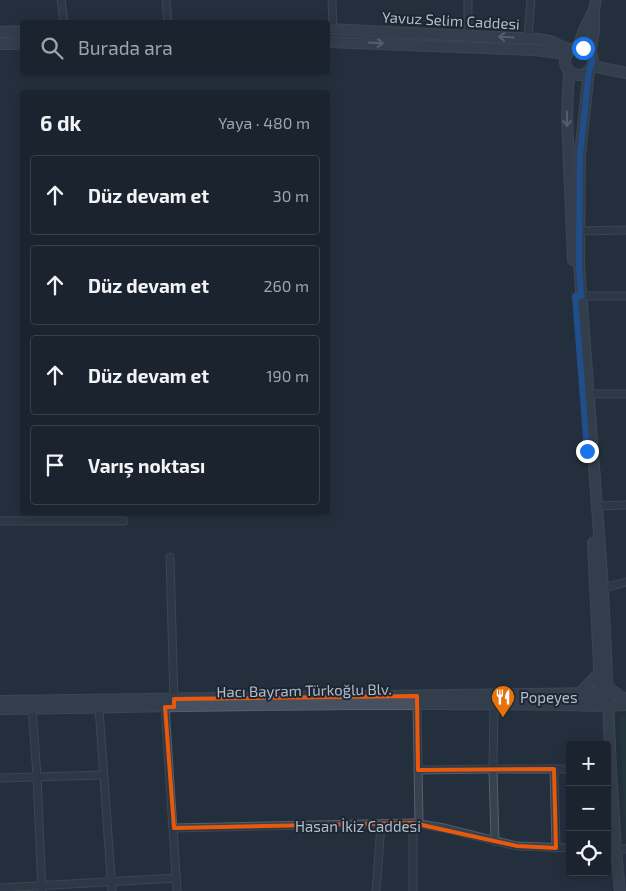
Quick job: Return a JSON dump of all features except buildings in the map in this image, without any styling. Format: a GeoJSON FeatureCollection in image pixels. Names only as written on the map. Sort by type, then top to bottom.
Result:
{"type":"FeatureCollection","features":[{"type":"Feature","properties":{"kind":"street"},"geometry":{"type":"LineString","coordinates":[[61,0],[64,20]]}},
{"type":"Feature","properties":{"kind":"street"},"geometry":{"type":"LineString","coordinates":[[166,0],[168,20]]}},
{"type":"Feature","properties":{"kind":"street"},"geometry":{"type":"LineString","coordinates":[[330,29],[332,0]]}},
{"type":"Feature","properties":{"kind":"street"},"geometry":{"type":"LineString","coordinates":[[468,0],[468,36]]}},
{"type":"Feature","properties":{"kind":"street"},"geometry":{"type":"LineString","coordinates":[[528,38],[531,0]]}},
{"type":"Feature","properties":{"kind":"street"},"geometry":{"type":"LineString","coordinates":[[595,5],[584,30],[565,63],[569,71],[567,117],[570,199],[597,506],[599,673],[604,690]]}},
{"type":"Feature","properties":{"kind":"street"},"geometry":{"type":"LineString","coordinates":[[595,5],[594,32],[590,53],[592,57],[580,155],[578,296],[589,479],[605,648],[604,690],[607,741]]}},
{"type":"Feature","properties":{"kind":"street","name":"Yavuz Selim Caddesi"},"geometry":{"type":"LineString","coordinates":[[330,29],[528,38],[550,41],[572,50]]}},
{"type":"Feature","properties":{"kind":"street"},"geometry":{"type":"LineString","coordinates":[[0,32],[20,31]]}},
{"type":"Feature","properties":{"kind":"street","name":"Yavuz Selim Caddesi"},"geometry":{"type":"LineString","coordinates":[[330,42],[572,50]]}},
{"type":"Feature","properties":{"kind":"street"},"geometry":{"type":"LineString","coordinates":[[0,44],[20,44]]}},
{"type":"Feature","properties":{"kind":"street"},"geometry":{"type":"LineString","coordinates":[[572,50],[587,50],[590,53]]}},
{"type":"Feature","properties":{"kind":"street"},"geometry":{"type":"LineString","coordinates":[[569,71],[577,75],[590,68],[626,73]]}},
{"type":"Feature","properties":{"kind":"street"},"geometry":{"type":"LineString","coordinates":[[579,231],[626,230]]}},
{"type":"Feature","properties":{"kind":"street"},"geometry":{"type":"LineString","coordinates":[[578,296],[626,296]]}},
{"type":"Feature","properties":{"kind":"street"},"geometry":{"type":"LineString","coordinates":[[588,394],[626,394]]}},
{"type":"Feature","properties":{"kind":"street"},"geometry":{"type":"LineString","coordinates":[[597,506],[626,505]]}},
{"type":"Feature","properties":{"kind":"street"},"geometry":{"type":"LineString","coordinates":[[0,521],[124,521]]}},
{"type":"Feature","properties":{"kind":"street"},"geometry":{"type":"LineString","coordinates":[[170,557],[171,704],[177,891]]}},
{"type":"Feature","properties":{"kind":"street"},"geometry":{"type":"LineString","coordinates":[[599,588],[626,582]]}},
{"type":"Feature","properties":{"kind":"street"},"geometry":{"type":"LineString","coordinates":[[580,693],[599,673]]}},
{"type":"Feature","properties":{"kind":"street"},"geometry":{"type":"LineString","coordinates":[[604,690],[626,699]]}},
{"type":"Feature","properties":{"kind":"street","name":"Hacı Bayram Türkoğlu Blv."},"geometry":{"type":"LineString","coordinates":[[0,701],[171,704],[417,700],[580,693],[604,690]]}},
{"type":"Feature","properties":{"kind":"street"},"geometry":{"type":"LineString","coordinates":[[413,891],[418,770],[417,700]]}},
{"type":"Feature","properties":{"kind":"street","name":"Hacı Bayram Türkoğlu Blv."},"geometry":{"type":"LineString","coordinates":[[417,700],[494,704],[626,705]]}},
{"type":"Feature","properties":{"kind":"street","name":"Hacı Bayram Türkoğlu Blv."},"geometry":{"type":"LineString","coordinates":[[0,709],[99,708],[171,704]]}},
{"type":"Feature","properties":{"kind":"street"},"geometry":{"type":"LineString","coordinates":[[494,704],[494,842]]}},
{"type":"Feature","properties":{"kind":"street"},"geometry":{"type":"LineString","coordinates":[[32,708],[42,888]]}},
{"type":"Feature","properties":{"kind":"street"},"geometry":{"type":"LineString","coordinates":[[99,708],[112,891]]}},
{"type":"Feature","properties":{"kind":"street"},"geometry":{"type":"LineString","coordinates":[[554,769],[556,848]]}},
{"type":"Feature","properties":{"kind":"street"},"geometry":{"type":"LineString","coordinates":[[418,770],[566,769]]}},
{"type":"Feature","properties":{"kind":"street"},"geometry":{"type":"LineString","coordinates":[[0,778],[103,775]]}},
{"type":"Feature","properties":{"kind":"street"},"geometry":{"type":"LineString","coordinates":[[611,786],[622,891]]}},
{"type":"Feature","properties":{"kind":"street","name":"Hasan İkiz Caddesi"},"geometry":{"type":"LineString","coordinates":[[174,828],[416,823],[517,846],[566,848]]}},
{"type":"Feature","properties":{"kind":"street"},"geometry":{"type":"LineString","coordinates":[[376,891],[381,824]]}},
{"type":"Feature","properties":{"kind":"street"},"geometry":{"type":"LineString","coordinates":[[0,888],[42,888],[176,878]]}},
{"type":"Feature","properties":{"kind":"highlighted area"},"geometry":{"type":"Polygon","coordinates":[[[417,696],[418,770],[554,769],[556,848],[517,846],[413,823],[174,828],[165,707],[174,707],[174,699],[417,696]]]}},
{"type":"Feature","properties":{"kind":"green space"},"geometry":{"type":"Polygon","coordinates":[[[619,717],[626,717],[626,842],[619,717]]]}},
{"type":"Feature","properties":{"kind":"place","name":"Popeyes"},"geometry":{"type":"Point","coordinates":[503,718]}},
{"type":"Feature","properties":{"kind":"route"},"geometry":{"type":"LineString","coordinates":[[583,48],[590,53],[593,62],[589,70],[580,155],[579,264],[581,296],[575,296],[587,451]]}}]}
